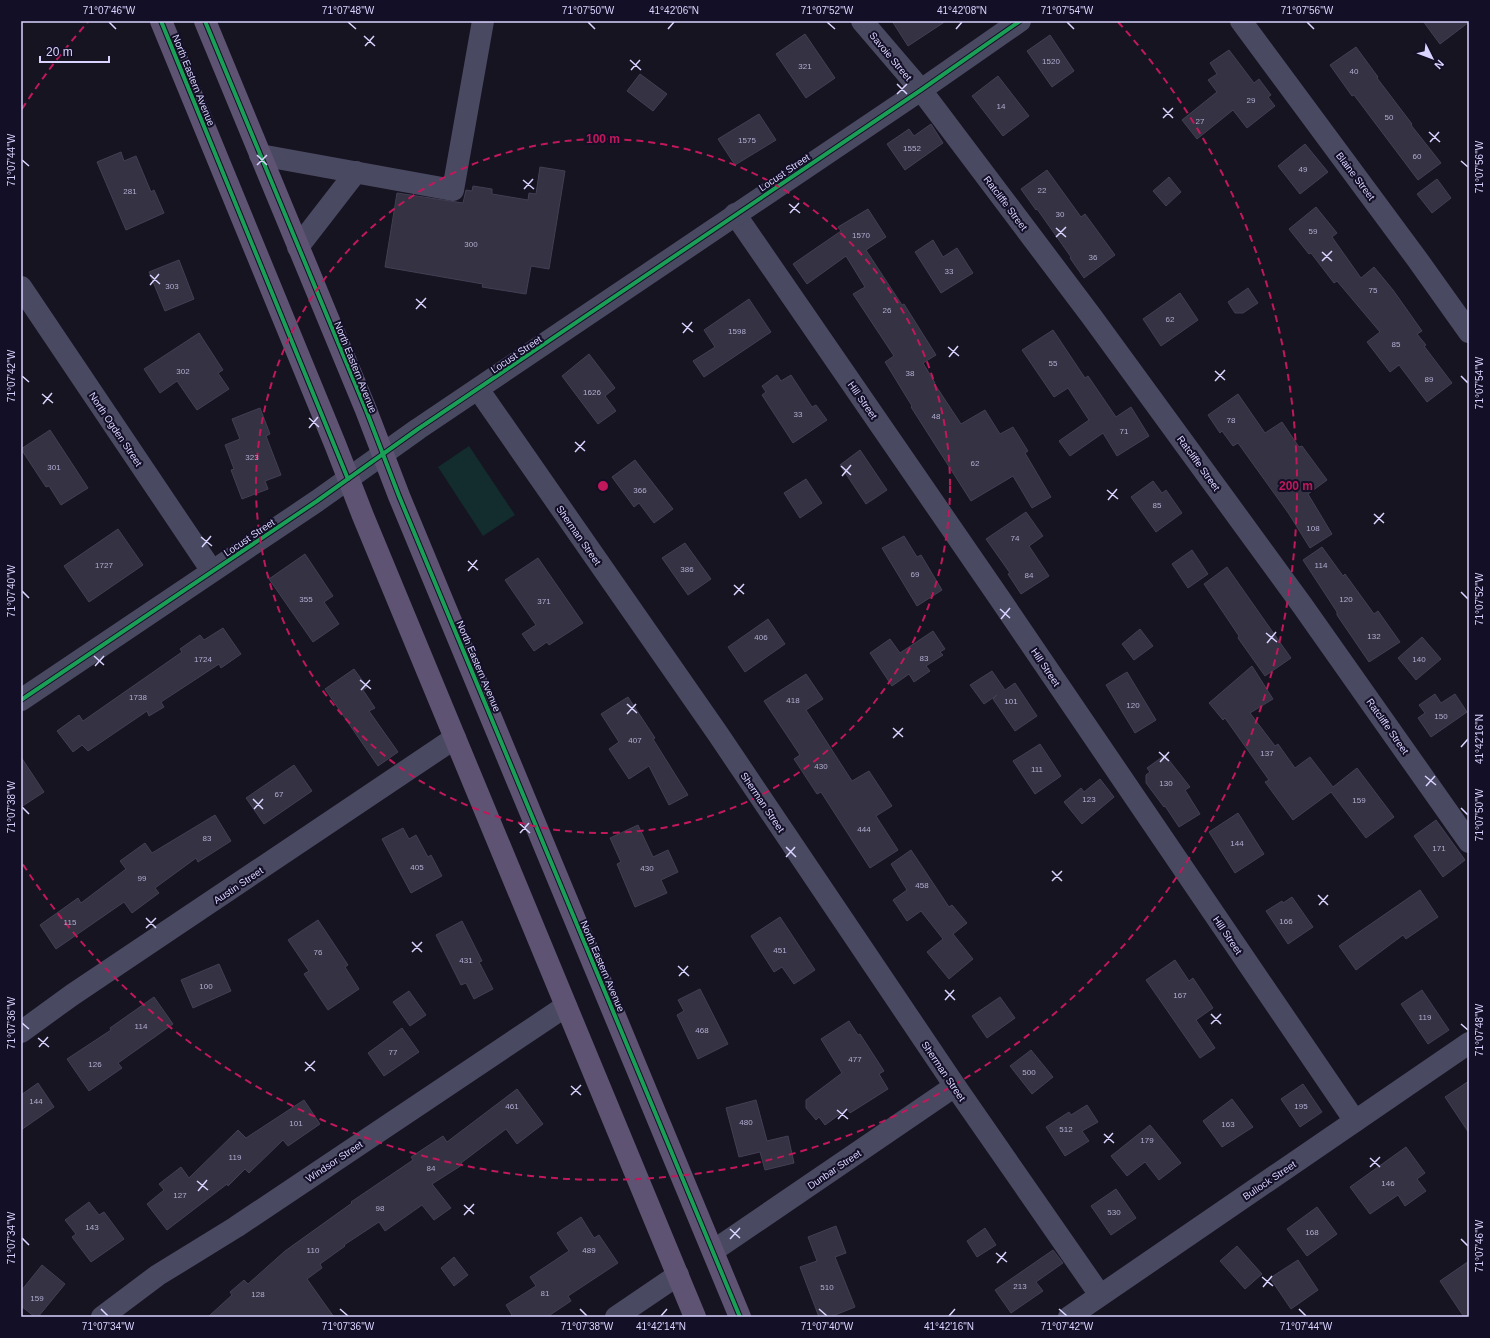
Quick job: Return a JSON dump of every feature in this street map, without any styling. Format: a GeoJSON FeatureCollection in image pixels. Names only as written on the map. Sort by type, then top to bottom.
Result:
{"type":"FeatureCollection","features":[{"type":"Feature","properties":{"kind":"main road","name":"North Eastern Avenue"},"geometry":{"type":"LineString","coordinates":[[161,21],[348,479],[695,1317]]}},
{"type":"Feature","properties":{"kind":"main road","name":"North Eastern Avenue"},"geometry":{"type":"LineString","coordinates":[[205,21],[402,503],[740,1317]]}},
{"type":"Feature","properties":{"kind":"street"},"geometry":{"type":"LineString","coordinates":[[260,155],[453,190],[483,21]]}},
{"type":"Feature","properties":{"kind":"street","name":"Savoie Street"},"geometry":{"type":"LineString","coordinates":[[862,21],[921,90]]}},
{"type":"Feature","properties":{"kind":"street","name":"Locust Street"},"geometry":{"type":"LineString","coordinates":[[21,700],[317,502],[383,454],[478,389],[735,214],[921,90],[1020,21]]}},
{"type":"Feature","properties":{"kind":"street","name":"Blaine Street"},"geometry":{"type":"LineString","coordinates":[[1241,21],[1417,259],[1469,332]]}},
{"type":"Feature","properties":{"kind":"street","name":"Ratcliffe Street"},"geometry":{"type":"LineString","coordinates":[[921,90],[1092,317],[1302,605],[1469,842]]}},
{"type":"Feature","properties":{"kind":"street"},"geometry":{"type":"LineString","coordinates":[[298,248],[356,172]]}},
{"type":"Feature","properties":{"kind":"street","name":"Hill Street"},"geometry":{"type":"LineString","coordinates":[[735,214],[1355,1121]]}},
{"type":"Feature","properties":{"kind":"street","name":"North Ogden Street"},"geometry":{"type":"LineString","coordinates":[[21,287],[212,572]]}},
{"type":"Feature","properties":{"kind":"street","name":"Sherman Street"},"geometry":{"type":"LineString","coordinates":[[478,389],[718,734],[955,1086],[1100,1296]]}},
{"type":"Feature","properties":{"kind":"street","name":"Austin Street"},"geometry":{"type":"LineString","coordinates":[[21,1032],[72,995],[456,738]]}},
{"type":"Feature","properties":{"kind":"street","name":"Windsor Street"},"geometry":{"type":"LineString","coordinates":[[102,1317],[158,1274],[236,1227],[566,1006]]}},
{"type":"Feature","properties":{"kind":"street","name":"Bullock Street"},"geometry":{"type":"LineString","coordinates":[[1069,1317],[1469,1043]]}},
{"type":"Feature","properties":{"kind":"street","name":"Dunbar Street"},"geometry":{"type":"LineString","coordinates":[[713,1251],[955,1086]]}},
{"type":"Feature","properties":{"kind":"street"},"geometry":{"type":"LineString","coordinates":[[616,1317],[678,1275]]}},
{"type":"Feature","properties":{"kind":"green space"},"geometry":{"type":"Polygon","coordinates":[[[469,446],[515,515],[483,536],[438,467],[469,446]]]}},
{"type":"Feature","properties":{"kind":"building"},"geometry":{"type":"Polygon","coordinates":[[[892,21],[946,21],[908,46],[892,21]]]}},
{"type":"Feature","properties":{"kind":"building"},"geometry":{"type":"Polygon","coordinates":[[[1423,21],[1469,21],[1469,22],[1440,44],[1423,21]]]}},
{"type":"Feature","properties":{"kind":"building"},"geometry":{"type":"Polygon","coordinates":[[[805,34],[835,78],[806,98],[776,54],[805,34]]]}},
{"type":"Feature","properties":{"kind":"building"},"geometry":{"type":"Polygon","coordinates":[[[1050,35],[1074,71],[1052,87],[1027,51],[1050,35]]]}},
{"type":"Feature","properties":{"kind":"building"},"geometry":{"type":"Polygon","coordinates":[[[1356,47],[1378,77],[1377,78],[1412,124],[1411,125],[1441,163],[1418,180],[1354,95],[1352,96],[1330,65],[1356,47]]]}},
{"type":"Feature","properties":{"kind":"building"},"geometry":{"type":"Polygon","coordinates":[[[1229,50],[1254,83],[1259,79],[1271,95],[1268,97],[1275,106],[1247,128],[1233,110],[1197,139],[1182,120],[1217,92],[1208,80],[1217,74],[1210,63],[1229,50]]]}},
{"type":"Feature","properties":{"kind":"building"},"geometry":{"type":"Polygon","coordinates":[[[640,74],[667,94],[653,111],[627,91],[640,74]]]}},
{"type":"Feature","properties":{"kind":"building"},"geometry":{"type":"Polygon","coordinates":[[[998,76],[1029,116],[1003,136],[972,96],[998,76]]]}},
{"type":"Feature","properties":{"kind":"building"},"geometry":{"type":"Polygon","coordinates":[[[759,114],[776,140],[735,165],[718,139],[759,114]]]}},
{"type":"Feature","properties":{"kind":"building"},"geometry":{"type":"Polygon","coordinates":[[[931,124],[943,143],[905,170],[887,144],[909,129],[914,136],[931,124]]]}},
{"type":"Feature","properties":{"kind":"building"},"geometry":{"type":"Polygon","coordinates":[[[1305,144],[1328,172],[1300,194],[1278,166],[1305,144]]]}},
{"type":"Feature","properties":{"kind":"building"},"geometry":{"type":"Polygon","coordinates":[[[121,152],[124,161],[136,156],[151,192],[154,190],[164,213],[126,230],[97,162],[121,152]]]}},
{"type":"Feature","properties":{"kind":"building"},"geometry":{"type":"Polygon","coordinates":[[[540,167],[565,171],[549,269],[531,266],[526,294],[482,287],[483,284],[385,267],[397,193],[463,203],[466,190],[472,191],[473,186],[492,189],[492,194],[528,200],[529,193],[536,194],[540,167]]]}},
{"type":"Feature","properties":{"kind":"building"},"geometry":{"type":"Polygon","coordinates":[[[1047,170],[1081,217],[1085,214],[1115,255],[1084,278],[1070,258],[1071,257],[1021,189],[1047,170]]]}},
{"type":"Feature","properties":{"kind":"building"},"geometry":{"type":"Polygon","coordinates":[[[1169,177],[1181,192],[1166,206],[1153,191],[1169,177]]]}},
{"type":"Feature","properties":{"kind":"building"},"geometry":{"type":"Polygon","coordinates":[[[1437,179],[1451,198],[1432,213],[1417,194],[1437,179]]]}},
{"type":"Feature","properties":{"kind":"building"},"geometry":{"type":"Polygon","coordinates":[[[1316,207],[1337,233],[1332,237],[1361,278],[1374,267],[1393,290],[1422,331],[1417,334],[1426,345],[1424,346],[1452,383],[1427,402],[1399,365],[1390,372],[1367,342],[1380,332],[1337,281],[1334,283],[1311,253],[1309,254],[1289,229],[1316,207]]]}},
{"type":"Feature","properties":{"kind":"building"},"geometry":{"type":"Polygon","coordinates":[[[868,209],[886,237],[866,250],[902,305],[904,304],[936,355],[923,363],[934,383],[961,424],[985,410],[1000,434],[1013,427],[1028,451],[1025,453],[1051,497],[1032,508],[1013,476],[971,501],[911,407],[912,406],[885,362],[894,356],[853,294],[865,287],[846,256],[807,284],[793,264],[841,231],[838,227],[868,209]]]}},
{"type":"Feature","properties":{"kind":"building"},"geometry":{"type":"Polygon","coordinates":[[[933,240],[943,257],[957,248],[973,273],[941,293],[915,252],[933,240]]]}},
{"type":"Feature","properties":{"kind":"building"},"geometry":{"type":"Polygon","coordinates":[[[179,260],[194,299],[165,311],[149,272],[179,260]]]}},
{"type":"Feature","properties":{"kind":"building"},"geometry":{"type":"Polygon","coordinates":[[[1248,288],[1258,303],[1243,313],[1235,313],[1228,302],[1248,288]]]}},
{"type":"Feature","properties":{"kind":"building"},"geometry":{"type":"Polygon","coordinates":[[[1180,293],[1198,320],[1161,346],[1143,319],[1180,293]]]}},
{"type":"Feature","properties":{"kind":"building"},"geometry":{"type":"Polygon","coordinates":[[[749,299],[771,332],[704,377],[693,361],[715,347],[704,330],[749,299]]]}},
{"type":"Feature","properties":{"kind":"building"},"geometry":{"type":"Polygon","coordinates":[[[1053,330],[1085,378],[1088,376],[1116,417],[1131,407],[1149,436],[1117,456],[1103,433],[1070,456],[1059,441],[1089,420],[1068,388],[1054,397],[1022,350],[1053,330]]]}},
{"type":"Feature","properties":{"kind":"building"},"geometry":{"type":"Polygon","coordinates":[[[199,333],[223,370],[218,373],[229,389],[197,410],[177,381],[160,393],[144,369],[199,333]]]}},
{"type":"Feature","properties":{"kind":"building"},"geometry":{"type":"Polygon","coordinates":[[[589,354],[615,388],[605,396],[616,411],[598,424],[562,376],[589,354]]]}},
{"type":"Feature","properties":{"kind":"building"},"geometry":{"type":"Polygon","coordinates":[[[777,375],[781,381],[791,375],[812,407],[816,405],[827,420],[793,443],[762,395],[766,392],[762,386],[777,375]]]}},
{"type":"Feature","properties":{"kind":"building"},"geometry":{"type":"Polygon","coordinates":[[[1238,394],[1265,433],[1282,422],[1299,447],[1302,446],[1327,480],[1308,494],[1332,534],[1310,548],[1289,514],[1238,443],[1233,446],[1222,431],[1220,433],[1208,415],[1238,394]]]}},
{"type":"Feature","properties":{"kind":"building"},"geometry":{"type":"Polygon","coordinates":[[[260,408],[270,434],[266,436],[281,475],[265,481],[268,489],[242,499],[231,470],[234,469],[225,445],[240,439],[232,419],[260,408]]]}},
{"type":"Feature","properties":{"kind":"building"},"geometry":{"type":"Polygon","coordinates":[[[50,430],[88,488],[61,505],[49,486],[46,487],[21,449],[50,430]]]}},
{"type":"Feature","properties":{"kind":"building"},"geometry":{"type":"Polygon","coordinates":[[[860,450],[887,490],[866,504],[840,465],[860,450]]]}},
{"type":"Feature","properties":{"kind":"building"},"geometry":{"type":"Polygon","coordinates":[[[635,460],[673,509],[654,523],[639,503],[634,507],[612,477],[635,460]]]}},
{"type":"Feature","properties":{"kind":"building"},"geometry":{"type":"Polygon","coordinates":[[[806,479],[822,503],[800,518],[784,493],[806,479]]]}},
{"type":"Feature","properties":{"kind":"building"},"geometry":{"type":"Polygon","coordinates":[[[1153,481],[1162,493],[1166,490],[1182,513],[1156,532],[1131,497],[1153,481]]]}},
{"type":"Feature","properties":{"kind":"building"},"geometry":{"type":"Polygon","coordinates":[[[1026,512],[1043,536],[1029,546],[1049,576],[1021,594],[1008,574],[1010,573],[986,539],[1026,512]]]}},
{"type":"Feature","properties":{"kind":"building"},"geometry":{"type":"Polygon","coordinates":[[[118,529],[143,565],[89,602],[64,566],[118,529]]]}},
{"type":"Feature","properties":{"kind":"building"},"geometry":{"type":"Polygon","coordinates":[[[904,536],[917,557],[921,555],[942,590],[917,606],[882,548],[904,536]]]}},
{"type":"Feature","properties":{"kind":"building"},"geometry":{"type":"Polygon","coordinates":[[[685,543],[711,579],[688,595],[662,558],[685,543]]]}},
{"type":"Feature","properties":{"kind":"building"},"geometry":{"type":"Polygon","coordinates":[[[1322,547],[1343,576],[1345,574],[1374,614],[1378,611],[1400,642],[1369,662],[1337,615],[1337,612],[1303,560],[1322,547]]]}},
{"type":"Feature","properties":{"kind":"building"},"geometry":{"type":"Polygon","coordinates":[[[1192,550],[1208,574],[1188,588],[1172,564],[1192,550]]]}},
{"type":"Feature","properties":{"kind":"building"},"geometry":{"type":"Polygon","coordinates":[[[305,554],[333,596],[324,602],[339,624],[313,642],[269,579],[305,554]]]}},
{"type":"Feature","properties":{"kind":"building"},"geometry":{"type":"Polygon","coordinates":[[[538,558],[583,623],[549,645],[547,642],[534,651],[522,634],[536,625],[505,580],[538,558]]]}},
{"type":"Feature","properties":{"kind":"building"},"geometry":{"type":"Polygon","coordinates":[[[1227,567],[1291,658],[1265,676],[1238,638],[1239,636],[1204,584],[1227,567]]]}},
{"type":"Feature","properties":{"kind":"building"},"geometry":{"type":"Polygon","coordinates":[[[768,619],[785,644],[745,672],[728,647],[768,619]]]}},
{"type":"Feature","properties":{"kind":"building"},"geometry":{"type":"Polygon","coordinates":[[[223,628],[241,654],[221,668],[219,664],[161,702],[164,707],[149,716],[147,711],[88,751],[82,745],[73,752],[57,731],[79,715],[83,721],[182,652],[180,649],[200,635],[204,640],[223,628]]]}},
{"type":"Feature","properties":{"kind":"building"},"geometry":{"type":"Polygon","coordinates":[[[1140,629],[1153,646],[1134,660],[1122,644],[1140,629]]]}},
{"type":"Feature","properties":{"kind":"building"},"geometry":{"type":"Polygon","coordinates":[[[933,631],[945,649],[940,652],[943,655],[926,666],[930,671],[914,682],[909,674],[892,686],[870,653],[890,639],[900,653],[933,631]]]}},
{"type":"Feature","properties":{"kind":"building"},"geometry":{"type":"Polygon","coordinates":[[[1422,637],[1441,659],[1416,680],[1398,658],[1422,637]]]}},
{"type":"Feature","properties":{"kind":"building"},"geometry":{"type":"Polygon","coordinates":[[[1252,666],[1273,699],[1250,713],[1275,746],[1278,744],[1295,768],[1310,757],[1333,787],[1357,768],[1394,817],[1366,838],[1331,792],[1293,820],[1265,782],[1269,780],[1225,718],[1223,720],[1209,703],[1252,666]]]}},
{"type":"Feature","properties":{"kind":"building"},"geometry":{"type":"Polygon","coordinates":[[[354,669],[367,687],[363,690],[375,708],[369,711],[398,752],[378,766],[325,689],[354,669]]]}},
{"type":"Feature","properties":{"kind":"building"},"geometry":{"type":"Polygon","coordinates":[[[992,671],[1005,690],[1015,683],[1037,716],[1015,731],[993,699],[997,695],[984,704],[970,685],[992,671]]]}},
{"type":"Feature","properties":{"kind":"building"},"geometry":{"type":"Polygon","coordinates":[[[1127,672],[1156,720],[1135,733],[1106,685],[1127,672]]]}},
{"type":"Feature","properties":{"kind":"building"},"geometry":{"type":"Polygon","coordinates":[[[806,674],[823,699],[806,710],[852,781],[869,771],[892,806],[876,816],[898,850],[870,868],[821,792],[817,794],[794,759],[800,755],[764,701],[806,674]]]}},
{"type":"Feature","properties":{"kind":"building"},"geometry":{"type":"Polygon","coordinates":[[[1435,694],[1441,703],[1455,694],[1467,712],[1431,737],[1418,718],[1425,713],[1419,705],[1435,694]]]}},
{"type":"Feature","properties":{"kind":"building"},"geometry":{"type":"Polygon","coordinates":[[[628,697],[655,738],[653,739],[688,795],[669,805],[649,766],[629,779],[609,749],[619,742],[601,714],[628,697]]]}},
{"type":"Feature","properties":{"kind":"building"},"geometry":{"type":"Polygon","coordinates":[[[1040,744],[1061,776],[1035,794],[1013,761],[1040,744]]]}},
{"type":"Feature","properties":{"kind":"building"},"geometry":{"type":"Polygon","coordinates":[[[1165,755],[1190,787],[1185,790],[1200,814],[1179,827],[1165,806],[1164,807],[1146,783],[1146,775],[1150,772],[1147,768],[1165,755]]]}},
{"type":"Feature","properties":{"kind":"building"},"geometry":{"type":"Polygon","coordinates":[[[21,757],[44,792],[21,807],[21,757]]]}},
{"type":"Feature","properties":{"kind":"building"},"geometry":{"type":"Polygon","coordinates":[[[294,765],[312,791],[264,824],[246,798],[294,765]]]}},
{"type":"Feature","properties":{"kind":"building"},"geometry":{"type":"Polygon","coordinates":[[[1100,779],[1114,797],[1082,824],[1064,802],[1081,788],[1084,792],[1100,779]]]}},
{"type":"Feature","properties":{"kind":"building"},"geometry":{"type":"Polygon","coordinates":[[[1238,813],[1264,854],[1235,873],[1209,832],[1238,813]]]}},
{"type":"Feature","properties":{"kind":"building"},"geometry":{"type":"Polygon","coordinates":[[[215,815],[231,841],[198,862],[196,858],[155,888],[159,893],[132,913],[124,902],[56,949],[40,925],[78,898],[81,903],[126,869],[120,861],[145,843],[152,853],[215,815]]]}},
{"type":"Feature","properties":{"kind":"building"},"geometry":{"type":"Polygon","coordinates":[[[1436,820],[1465,860],[1443,877],[1414,836],[1436,820]]]}},
{"type":"Feature","properties":{"kind":"building"},"geometry":{"type":"Polygon","coordinates":[[[638,825],[653,857],[668,850],[678,872],[661,880],[667,893],[635,907],[617,864],[621,862],[610,838],[638,825]]]}},
{"type":"Feature","properties":{"kind":"building"},"geometry":{"type":"Polygon","coordinates":[[[403,828],[409,839],[416,835],[428,857],[431,855],[442,876],[411,893],[382,839],[403,828]]]}},
{"type":"Feature","properties":{"kind":"building"},"geometry":{"type":"Polygon","coordinates":[[[911,850],[949,907],[952,905],[967,923],[953,934],[973,959],[949,979],[927,952],[943,939],[921,911],[907,921],[893,900],[907,890],[891,864],[911,850]]]}},
{"type":"Feature","properties":{"kind":"building"},"geometry":{"type":"Polygon","coordinates":[[[1420,890],[1438,917],[1406,939],[1403,935],[1356,970],[1339,946],[1420,890]]]}},
{"type":"Feature","properties":{"kind":"building"},"geometry":{"type":"Polygon","coordinates":[[[1292,897],[1313,927],[1288,944],[1266,911],[1282,901],[1283,903],[1292,897]]]}},
{"type":"Feature","properties":{"kind":"building"},"geometry":{"type":"Polygon","coordinates":[[[780,917],[815,970],[794,984],[782,967],[774,972],[751,936],[780,917]]]}},
{"type":"Feature","properties":{"kind":"building"},"geometry":{"type":"Polygon","coordinates":[[[318,920],[348,965],[345,967],[359,989],[328,1010],[304,974],[309,971],[288,940],[318,920]]]}},
{"type":"Feature","properties":{"kind":"building"},"geometry":{"type":"Polygon","coordinates":[[[462,921],[482,961],[479,962],[493,989],[474,999],[466,983],[461,985],[436,935],[462,921]]]}},
{"type":"Feature","properties":{"kind":"building"},"geometry":{"type":"Polygon","coordinates":[[[1175,960],[1189,981],[1193,978],[1213,1008],[1196,1020],[1215,1048],[1200,1058],[1146,980],[1175,960]]]}},
{"type":"Feature","properties":{"kind":"building"},"geometry":{"type":"Polygon","coordinates":[[[219,964],[231,991],[193,1008],[181,980],[219,964]]]}},
{"type":"Feature","properties":{"kind":"building"},"geometry":{"type":"Polygon","coordinates":[[[700,989],[728,1044],[698,1059],[677,1015],[684,1011],[678,1000],[700,989]]]}},
{"type":"Feature","properties":{"kind":"building"},"geometry":{"type":"Polygon","coordinates":[[[1422,990],[1449,1030],[1428,1044],[1401,1004],[1422,990]]]}},
{"type":"Feature","properties":{"kind":"building"},"geometry":{"type":"Polygon","coordinates":[[[409,991],[426,1015],[410,1026],[393,1002],[409,991]]]}},
{"type":"Feature","properties":{"kind":"building"},"geometry":{"type":"Polygon","coordinates":[[[154,997],[173,1024],[118,1063],[122,1068],[89,1091],[67,1059],[111,1030],[110,1028],[154,997]]]}},
{"type":"Feature","properties":{"kind":"building"},"geometry":{"type":"Polygon","coordinates":[[[1000,997],[1015,1018],[987,1038],[972,1016],[1000,997]]]}},
{"type":"Feature","properties":{"kind":"building"},"geometry":{"type":"Polygon","coordinates":[[[849,1021],[858,1035],[860,1034],[884,1071],[879,1074],[888,1089],[850,1113],[847,1109],[825,1125],[819,1117],[816,1120],[806,1108],[806,1100],[842,1073],[821,1039],[849,1021]]]}},
{"type":"Feature","properties":{"kind":"building"},"geometry":{"type":"Polygon","coordinates":[[[402,1028],[419,1052],[384,1076],[368,1053],[402,1028]]]}},
{"type":"Feature","properties":{"kind":"building"},"geometry":{"type":"Polygon","coordinates":[[[1031,1050],[1053,1077],[1032,1094],[1010,1066],[1031,1050]]]}},
{"type":"Feature","properties":{"kind":"building"},"geometry":{"type":"Polygon","coordinates":[[[1469,1081],[1469,1133],[1445,1097],[1469,1081]]]}},
{"type":"Feature","properties":{"kind":"building"},"geometry":{"type":"Polygon","coordinates":[[[38,1083],[54,1107],[21,1130],[21,1095],[38,1083]]]}},
{"type":"Feature","properties":{"kind":"building"},"geometry":{"type":"Polygon","coordinates":[[[1303,1084],[1322,1112],[1300,1127],[1281,1099],[1303,1084]]]}},
{"type":"Feature","properties":{"kind":"building"},"geometry":{"type":"Polygon","coordinates":[[[517,1089],[543,1124],[517,1144],[506,1129],[461,1163],[462,1165],[432,1184],[451,1208],[434,1220],[422,1205],[385,1231],[379,1222],[344,1245],[345,1246],[320,1264],[322,1268],[307,1279],[334,1317],[208,1317],[232,1295],[230,1292],[244,1280],[248,1284],[285,1251],[352,1203],[351,1202],[413,1160],[411,1157],[443,1136],[447,1142],[517,1089]]]}},
{"type":"Feature","properties":{"kind":"building"},"geometry":{"type":"Polygon","coordinates":[[[1232,1099],[1253,1127],[1222,1147],[1203,1121],[1232,1099]]]}},
{"type":"Feature","properties":{"kind":"building"},"geometry":{"type":"Polygon","coordinates":[[[304,1100],[320,1124],[288,1146],[283,1140],[249,1173],[245,1169],[228,1186],[227,1184],[167,1230],[147,1204],[164,1190],[159,1184],[181,1167],[189,1178],[238,1130],[246,1138],[304,1100]]]}},
{"type":"Feature","properties":{"kind":"building"},"geometry":{"type":"Polygon","coordinates":[[[756,1100],[767,1141],[788,1136],[794,1163],[765,1170],[760,1152],[739,1157],[726,1108],[756,1100]]]}},
{"type":"Feature","properties":{"kind":"building"},"geometry":{"type":"Polygon","coordinates":[[[1087,1105],[1098,1122],[1082,1131],[1089,1141],[1065,1156],[1046,1127],[1069,1112],[1071,1115],[1087,1105]]]}},
{"type":"Feature","properties":{"kind":"building"},"geometry":{"type":"Polygon","coordinates":[[[1150,1125],[1181,1163],[1159,1180],[1145,1162],[1127,1176],[1111,1156],[1150,1125]]]}},
{"type":"Feature","properties":{"kind":"building"},"geometry":{"type":"Polygon","coordinates":[[[1406,1147],[1425,1173],[1417,1179],[1426,1191],[1405,1206],[1398,1195],[1370,1214],[1350,1187],[1406,1147]]]}},
{"type":"Feature","properties":{"kind":"building"},"geometry":{"type":"Polygon","coordinates":[[[1116,1189],[1136,1218],[1111,1235],[1091,1206],[1116,1189]]]}},
{"type":"Feature","properties":{"kind":"building"},"geometry":{"type":"Polygon","coordinates":[[[89,1202],[99,1215],[104,1212],[124,1239],[91,1262],[72,1237],[76,1234],[65,1220],[89,1202]]]}},
{"type":"Feature","properties":{"kind":"building"},"geometry":{"type":"Polygon","coordinates":[[[1317,1207],[1337,1234],[1307,1256],[1287,1229],[1317,1207]]]}},
{"type":"Feature","properties":{"kind":"building"},"geometry":{"type":"Polygon","coordinates":[[[581,1217],[594,1238],[599,1235],[618,1263],[568,1296],[571,1301],[547,1317],[513,1317],[506,1305],[536,1286],[530,1277],[569,1251],[557,1233],[581,1217]]]}},
{"type":"Feature","properties":{"kind":"building"},"geometry":{"type":"Polygon","coordinates":[[[836,1226],[846,1253],[835,1257],[855,1307],[830,1317],[819,1317],[800,1267],[817,1261],[808,1237],[836,1226]]]}},
{"type":"Feature","properties":{"kind":"building"},"geometry":{"type":"Polygon","coordinates":[[[985,1228],[996,1245],[977,1257],[967,1241],[985,1228]]]}},
{"type":"Feature","properties":{"kind":"building"},"geometry":{"type":"Polygon","coordinates":[[[1237,1246],[1262,1274],[1245,1289],[1220,1261],[1237,1246]]]}},
{"type":"Feature","properties":{"kind":"building"},"geometry":{"type":"Polygon","coordinates":[[[1053,1250],[1063,1263],[1036,1282],[1043,1291],[1011,1313],[995,1290],[1053,1250]]]}},
{"type":"Feature","properties":{"kind":"building"},"geometry":{"type":"Polygon","coordinates":[[[454,1257],[468,1275],[454,1286],[441,1268],[454,1257]]]}},
{"type":"Feature","properties":{"kind":"building"},"geometry":{"type":"Polygon","coordinates":[[[1298,1260],[1318,1290],[1291,1309],[1270,1278],[1298,1260]]]}},
{"type":"Feature","properties":{"kind":"building"},"geometry":{"type":"Polygon","coordinates":[[[1469,1261],[1469,1317],[1464,1317],[1440,1281],[1469,1261]]]}},
{"type":"Feature","properties":{"kind":"building"},"geometry":{"type":"Polygon","coordinates":[[[42,1265],[65,1284],[38,1317],[35,1317],[21,1306],[21,1291],[42,1265]]]}},
{"type":"Feature","properties":{"kind":"cycle path"},"geometry":{"type":"LineString","coordinates":[[161,21],[348,479]]}},
{"type":"Feature","properties":{"kind":"cycle path"},"geometry":{"type":"LineString","coordinates":[[205,21],[366,410],[399,496],[740,1317]]}},
{"type":"Feature","properties":{"kind":"cycle path"},"geometry":{"type":"LineString","coordinates":[[21,700],[317,501],[418,429],[921,90],[1020,21]]}}]}
